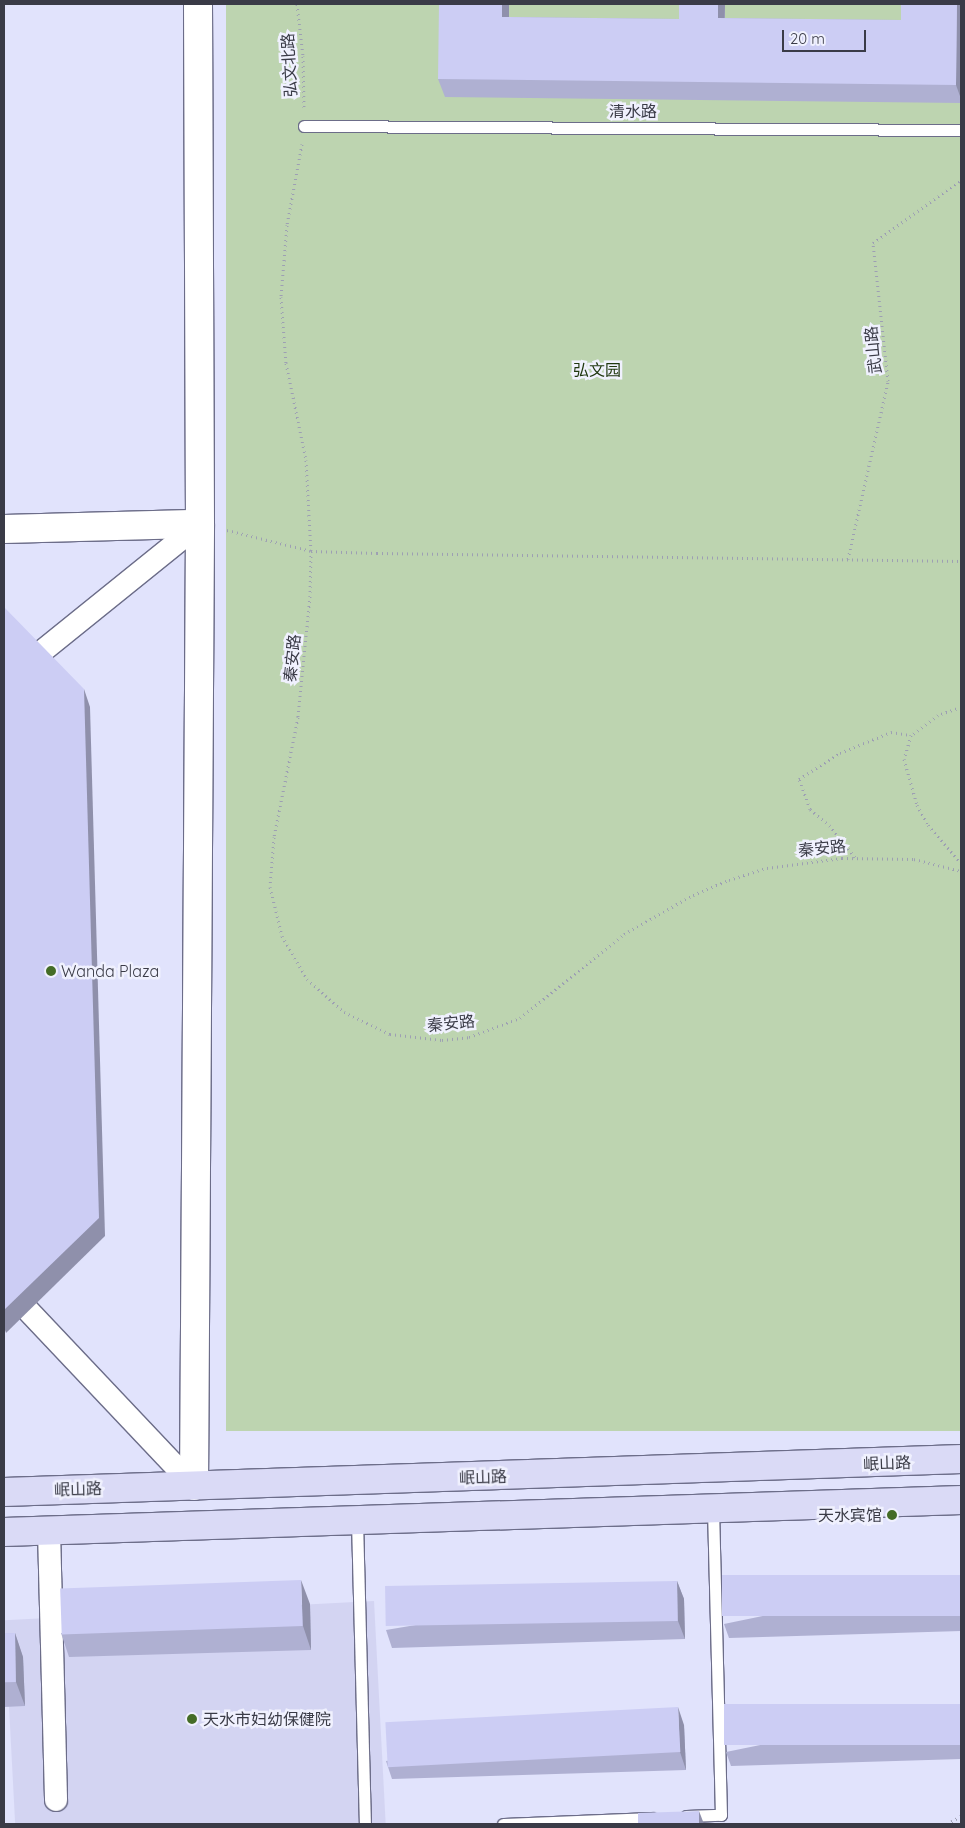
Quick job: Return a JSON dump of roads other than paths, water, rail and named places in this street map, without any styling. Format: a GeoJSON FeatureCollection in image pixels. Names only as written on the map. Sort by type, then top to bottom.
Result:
{"type":"FeatureCollection","features":[{"type":"Feature","properties":{"kind":"main road","name":"岷山路"},"geometry":{"type":"LineString","coordinates":[[4,1492],[961,1460]]}},
{"type":"Feature","properties":{"kind":"main road"},"geometry":{"type":"LineString","coordinates":[[4,1532],[961,1500]]}},
{"type":"Feature","properties":{"kind":"street"},"geometry":{"type":"LineString","coordinates":[[194,1486],[200,524],[198,4]]}},
{"type":"Feature","properties":{"kind":"street"},"geometry":{"type":"LineString","coordinates":[[4,529],[200,524]]}},
{"type":"Feature","properties":{"kind":"street"},"geometry":{"type":"LineString","coordinates":[[4,682],[200,524]]}},
{"type":"Feature","properties":{"kind":"street"},"geometry":{"type":"LineString","coordinates":[[4,1285],[194,1486]]}},
{"type":"Feature","properties":{"kind":"street"},"geometry":{"type":"LineString","coordinates":[[49,1531],[56,1800]]}},
{"type":"Feature","properties":{"kind":"lane","name":"清水路"},"geometry":{"type":"LineString","coordinates":[[304,126],[961,130]]}},
{"type":"Feature","properties":{"kind":"lane"},"geometry":{"type":"LineString","coordinates":[[503,1824],[721,1815],[713,1509]]}},
{"type":"Feature","properties":{"kind":"lane"},"geometry":{"type":"LineString","coordinates":[[357,1521],[365,1824]]}},
{"type":"Feature","properties":{"kind":"place","name":"Wanda Plaza"},"geometry":{"type":"Point","coordinates":[51,971]}},
{"type":"Feature","properties":{"kind":"place","name":"天水宾馆"},"geometry":{"type":"Point","coordinates":[892,1515]}},
{"type":"Feature","properties":{"kind":"place","name":"天水市妇幼保健院"},"geometry":{"type":"Point","coordinates":[192,1719]}},
{"type":"Feature","properties":{"kind":"park label","name":"弘文园"},"geometry":{"type":"Point","coordinates":[597,370]}}]}
